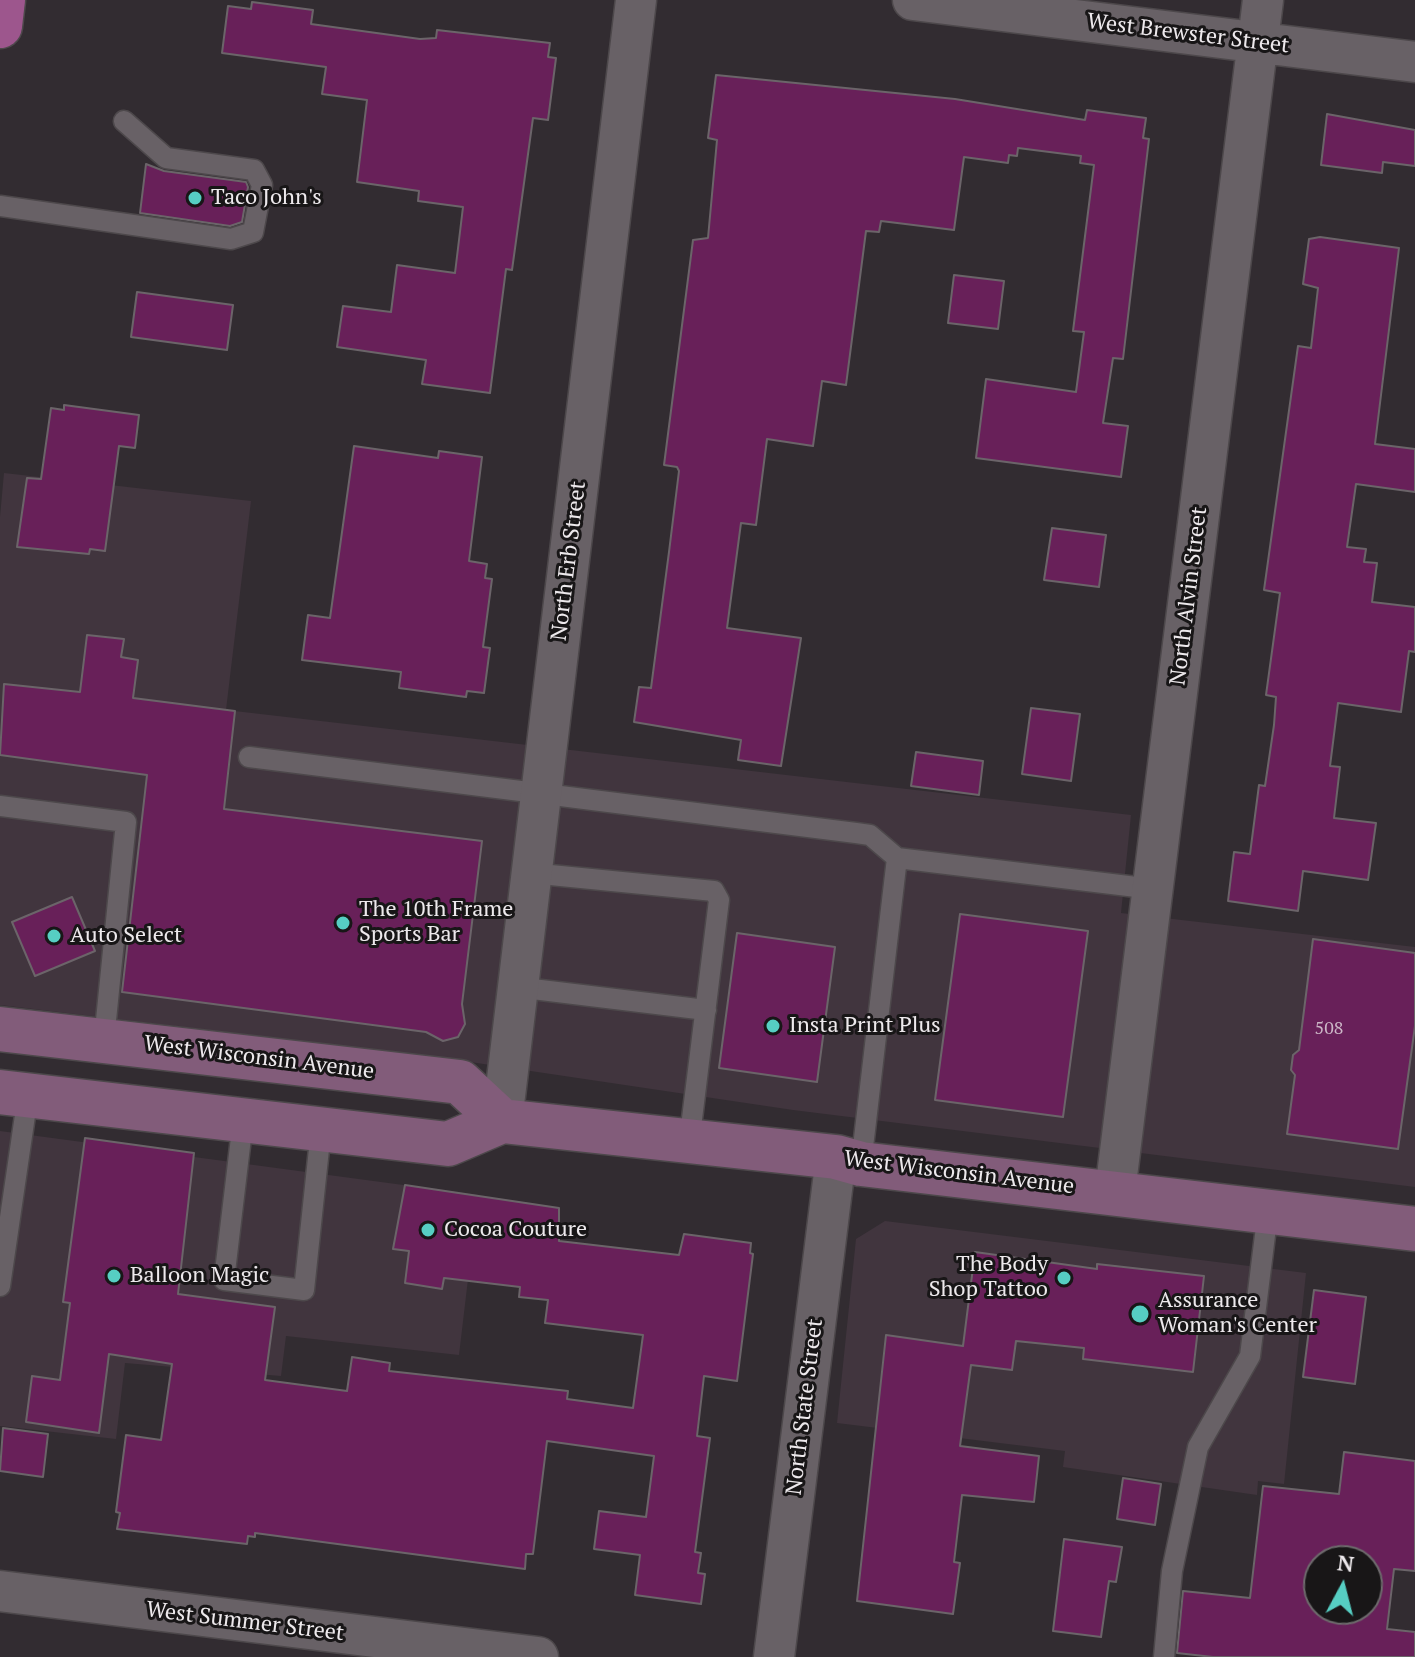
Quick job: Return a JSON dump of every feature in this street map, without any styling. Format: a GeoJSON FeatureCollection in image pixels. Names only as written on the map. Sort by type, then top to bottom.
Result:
{"type":"FeatureCollection","features":[{"type":"Feature","properties":{"kind":"main road"},"geometry":{"type":"LineString","coordinates":[[0,26],[3,0]]}},
{"type":"Feature","properties":{"kind":"main road","name":"West Wisconsin Avenue"},"geometry":{"type":"LineString","coordinates":[[0,1029],[460,1082],[502,1121]]}},
{"type":"Feature","properties":{"kind":"main road","name":"West Wisconsin Avenue"},"geometry":{"type":"LineString","coordinates":[[14,1094],[448,1144],[502,1121],[1415,1229]]}},
{"type":"Feature","properties":{"kind":"street","name":"North Erb Street"},"geometry":{"type":"LineString","coordinates":[[502,1121],[636,0]]}},
{"type":"Feature","properties":{"kind":"street","name":"West Brewster Street"},"geometry":{"type":"LineString","coordinates":[[913,0],[1415,62]]}},
{"type":"Feature","properties":{"kind":"street","name":"North Alvin Street"},"geometry":{"type":"LineString","coordinates":[[1115,1192],[1263,0]]}},
{"type":"Feature","properties":{"kind":"street","name":"North State Street"},"geometry":{"type":"LineString","coordinates":[[774,1657],[849,1161]]}},
{"type":"Feature","properties":{"kind":"street","name":"West Summer Street"},"geometry":{"type":"LineString","coordinates":[[0,1591],[538,1657]]}},
{"type":"Feature","properties":{"kind":"lane"},"geometry":{"type":"LineString","coordinates":[[0,206],[231,239],[253,232],[262,185],[254,170],[166,158],[124,121]]}},
{"type":"Feature","properties":{"kind":"lane"},"geometry":{"type":"LineString","coordinates":[[249,757],[870,835],[897,858],[1153,889]]}},
{"type":"Feature","properties":{"kind":"lane"},"geometry":{"type":"LineString","coordinates":[[0,806],[126,822],[104,1040]]}},
{"type":"Feature","properties":{"kind":"lane"},"geometry":{"type":"LineString","coordinates":[[849,1161],[897,858]]}},
{"type":"Feature","properties":{"kind":"lane"},"geometry":{"type":"LineString","coordinates":[[530,873],[714,891],[719,900],[689,1143]]}},
{"type":"Feature","properties":{"kind":"lane"},"geometry":{"type":"LineString","coordinates":[[516,987],[706,1010]]}},
{"type":"Feature","properties":{"kind":"lane"},"geometry":{"type":"LineString","coordinates":[[0,1286],[14,1094]]}},
{"type":"Feature","properties":{"kind":"lane"},"geometry":{"type":"LineString","coordinates":[[243,1121],[224,1280],[304,1290],[321,1130]]}},
{"type":"Feature","properties":{"kind":"lane"},"geometry":{"type":"LineString","coordinates":[[1164,1657],[1172,1571],[1198,1447],[1250,1356],[1268,1211]]}},
{"type":"Feature","properties":{"kind":"shaded area"},"geometry":{"type":"Polygon","coordinates":[[[4,473],[251,501],[226,710],[1131,815],[1121,913],[1415,947],[1415,1187],[793,1110],[450,1059],[0,1005],[0,517],[4,473]]]}},
{"type":"Feature","properties":{"kind":"shaded area"},"geometry":{"type":"Polygon","coordinates":[[[0,1131],[478,1195],[459,1355],[286,1336],[281,1376],[125,1363],[116,1439],[0,1426],[0,1131]]]}},
{"type":"Feature","properties":{"kind":"shaded area"},"geometry":{"type":"Polygon","coordinates":[[[885,1221],[1306,1273],[1284,1484],[1258,1481],[1257,1495],[1063,1467],[1065,1451],[837,1423],[856,1239],[885,1221]]]}},
{"type":"Feature","properties":{"kind":"building"},"geometry":{"type":"Polygon","coordinates":[[[252,2],[313,10],[311,24],[420,39],[436,38],[437,30],[550,43],[548,57],[556,58],[548,120],[533,118],[512,270],[506,269],[490,393],[422,384],[426,360],[337,347],[343,306],[391,312],[397,265],[455,273],[463,207],[418,201],[419,191],[357,182],[367,100],[322,94],[326,67],[222,53],[228,6],[251,9],[252,2]]]}},
{"type":"Feature","properties":{"kind":"building"},"geometry":{"type":"Polygon","coordinates":[[[716,75],[955,99],[1085,120],[1087,110],[1146,118],[1143,138],[1149,139],[1123,359],[1113,358],[1103,423],[1128,426],[1121,477],[976,458],[986,379],[1076,392],[1084,332],[1073,331],[1094,165],[1080,163],[1081,156],[1018,148],[1017,156],[1009,155],[1008,163],[964,157],[954,230],[881,221],[879,232],[866,231],[846,385],[822,381],[813,446],[767,439],[756,525],[741,523],[727,628],[801,638],[781,766],[738,760],[741,740],[634,722],[639,687],[651,688],[669,552],[679,471],[677,467],[664,465],[693,240],[708,238],[717,140],[708,138],[716,75]]]}},
{"type":"Feature","properties":{"kind":"building"},"geometry":{"type":"Polygon","coordinates":[[[1327,114],[1415,130],[1415,166],[1383,162],[1382,173],[1321,165],[1327,114]]]}},
{"type":"Feature","properties":{"kind":"building","name":"Taco John's"},"geometry":{"type":"Polygon","coordinates":[[[146,164],[164,171],[246,182],[248,187],[242,222],[230,226],[140,213],[146,164]]]}},
{"type":"Feature","properties":{"kind":"building"},"geometry":{"type":"Polygon","coordinates":[[[1320,237],[1399,248],[1375,444],[1415,449],[1415,492],[1356,484],[1347,547],[1366,549],[1364,562],[1377,563],[1372,602],[1415,607],[1415,652],[1409,651],[1401,712],[1338,703],[1330,766],[1340,767],[1334,818],[1376,823],[1368,880],[1303,871],[1298,911],[1228,901],[1234,852],[1250,854],[1259,785],[1265,786],[1274,725],[1276,697],[1266,695],[1280,593],[1264,590],[1298,346],[1311,348],[1318,288],[1303,284],[1309,239],[1320,237]]]}},
{"type":"Feature","properties":{"kind":"building"},"geometry":{"type":"Polygon","coordinates":[[[954,275],[1004,281],[998,329],[948,323],[954,275]]]}},
{"type":"Feature","properties":{"kind":"building"},"geometry":{"type":"Polygon","coordinates":[[[137,292],[233,305],[227,350],[131,337],[137,292]]]}},
{"type":"Feature","properties":{"kind":"building"},"geometry":{"type":"Polygon","coordinates":[[[64,405],[139,415],[135,448],[119,446],[105,551],[90,549],[89,554],[17,547],[27,478],[41,479],[51,408],[64,410],[64,405]]]}},
{"type":"Feature","properties":{"kind":"building"},"geometry":{"type":"Polygon","coordinates":[[[354,446],[438,458],[439,451],[482,457],[469,561],[487,564],[485,578],[492,579],[483,647],[490,648],[484,693],[467,691],[466,697],[399,688],[401,672],[302,660],[308,615],[330,618],[354,446]]]}},
{"type":"Feature","properties":{"kind":"building"},"geometry":{"type":"Polygon","coordinates":[[[1052,528],[1106,535],[1099,587],[1044,580],[1052,528]]]}},
{"type":"Feature","properties":{"kind":"building"},"geometry":{"type":"Polygon","coordinates":[[[87,635],[124,639],[121,657],[138,660],[133,698],[235,711],[224,809],[482,841],[462,1004],[465,1024],[458,1037],[443,1041],[426,1032],[122,992],[147,775],[0,755],[4,684],[80,692],[87,635]]]}},
{"type":"Feature","properties":{"kind":"building"},"geometry":{"type":"Polygon","coordinates":[[[1031,708],[1080,714],[1071,781],[1022,774],[1031,708]]]}},
{"type":"Feature","properties":{"kind":"building"},"geometry":{"type":"Polygon","coordinates":[[[916,752],[983,761],[979,795],[911,786],[916,752]]]}},
{"type":"Feature","properties":{"kind":"building","name":"Auto Select"},"geometry":{"type":"Polygon","coordinates":[[[72,897],[95,951],[35,976],[12,922],[72,897]]]}},
{"type":"Feature","properties":{"kind":"building"},"geometry":{"type":"Polygon","coordinates":[[[960,914],[1088,931],[1063,1117],[935,1100],[960,914]]]}},
{"type":"Feature","properties":{"kind":"building"},"geometry":{"type":"Polygon","coordinates":[[[737,933],[835,947],[817,1082],[719,1068],[737,933]]]}},
{"type":"Feature","properties":{"kind":"building"},"geometry":{"type":"Polygon","coordinates":[[[1313,939],[1415,953],[1415,1026],[1398,1149],[1287,1134],[1295,1075],[1291,1070],[1293,1055],[1299,1050],[1313,939]]]}},
{"type":"Feature","properties":{"kind":"building"},"geometry":{"type":"Polygon","coordinates":[[[85,1138],[194,1153],[178,1294],[275,1307],[265,1380],[347,1391],[352,1357],[390,1363],[389,1371],[568,1391],[567,1399],[633,1408],[643,1335],[545,1323],[548,1300],[519,1297],[520,1287],[444,1278],[442,1289],[405,1283],[409,1251],[393,1249],[405,1185],[559,1208],[559,1241],[679,1255],[684,1234],[751,1243],[750,1253],[753,1254],[737,1381],[704,1376],[697,1436],[710,1438],[695,1552],[701,1553],[698,1573],[705,1574],[701,1604],[635,1595],[640,1555],[594,1549],[599,1511],[646,1517],[654,1456],[547,1441],[533,1554],[526,1554],[525,1569],[255,1533],[255,1537],[248,1536],[247,1544],[117,1529],[120,1513],[116,1512],[126,1435],[161,1440],[172,1364],[109,1354],[99,1433],[26,1422],[32,1376],[60,1380],[70,1303],[63,1302],[85,1138]]]}},
{"type":"Feature","properties":{"kind":"building"},"geometry":{"type":"Polygon","coordinates":[[[975,1252],[1097,1269],[1097,1264],[1204,1276],[1193,1372],[1083,1359],[1084,1348],[1016,1341],[1012,1370],[971,1365],[960,1446],[1039,1456],[1034,1502],[962,1495],[954,1562],[960,1563],[953,1614],[857,1601],[886,1335],[963,1346],[975,1252]]]}},
{"type":"Feature","properties":{"kind":"building"},"geometry":{"type":"Polygon","coordinates":[[[1314,1290],[1366,1297],[1355,1384],[1303,1377],[1314,1290]]]}},
{"type":"Feature","properties":{"kind":"building"},"geometry":{"type":"Polygon","coordinates":[[[3,1428],[48,1434],[43,1477],[0,1471],[3,1428]]]}},
{"type":"Feature","properties":{"kind":"building"},"geometry":{"type":"Polygon","coordinates":[[[1344,1452],[1415,1461],[1415,1571],[1394,1569],[1387,1629],[1415,1632],[1415,1657],[1213,1657],[1177,1653],[1183,1591],[1250,1598],[1263,1486],[1339,1494],[1344,1452]]]}},
{"type":"Feature","properties":{"kind":"building"},"geometry":{"type":"Polygon","coordinates":[[[1123,1478],[1161,1484],[1155,1525],[1117,1519],[1123,1478]]]}},
{"type":"Feature","properties":{"kind":"building"},"geometry":{"type":"Polygon","coordinates":[[[1064,1539],[1122,1547],[1116,1582],[1109,1581],[1101,1637],[1053,1631],[1064,1539]]]}},
{"type":"Feature","properties":{"kind":"place","name":"Taco John's"},"geometry":{"type":"Point","coordinates":[195,198]}},
{"type":"Feature","properties":{"kind":"place","name":"The 10th Frame Sports Bar"},"geometry":{"type":"Point","coordinates":[343,923]}},
{"type":"Feature","properties":{"kind":"place","name":"Auto Select"},"geometry":{"type":"Point","coordinates":[54,936]}},
{"type":"Feature","properties":{"kind":"place","name":"Insta Print Plus"},"geometry":{"type":"Point","coordinates":[773,1026]}},
{"type":"Feature","properties":{"kind":"place","name":"Cocoa Couture"},"geometry":{"type":"Point","coordinates":[428,1230]}},
{"type":"Feature","properties":{"kind":"place","name":"Balloon Magic"},"geometry":{"type":"Point","coordinates":[114,1276]}},
{"type":"Feature","properties":{"kind":"place","name":"The Body Shop Tattoo"},"geometry":{"type":"Point","coordinates":[1064,1278]}},
{"type":"Feature","properties":{"kind":"place","name":"Assurance Woman's Center"},"geometry":{"type":"Point","coordinates":[1140,1314]}}]}
